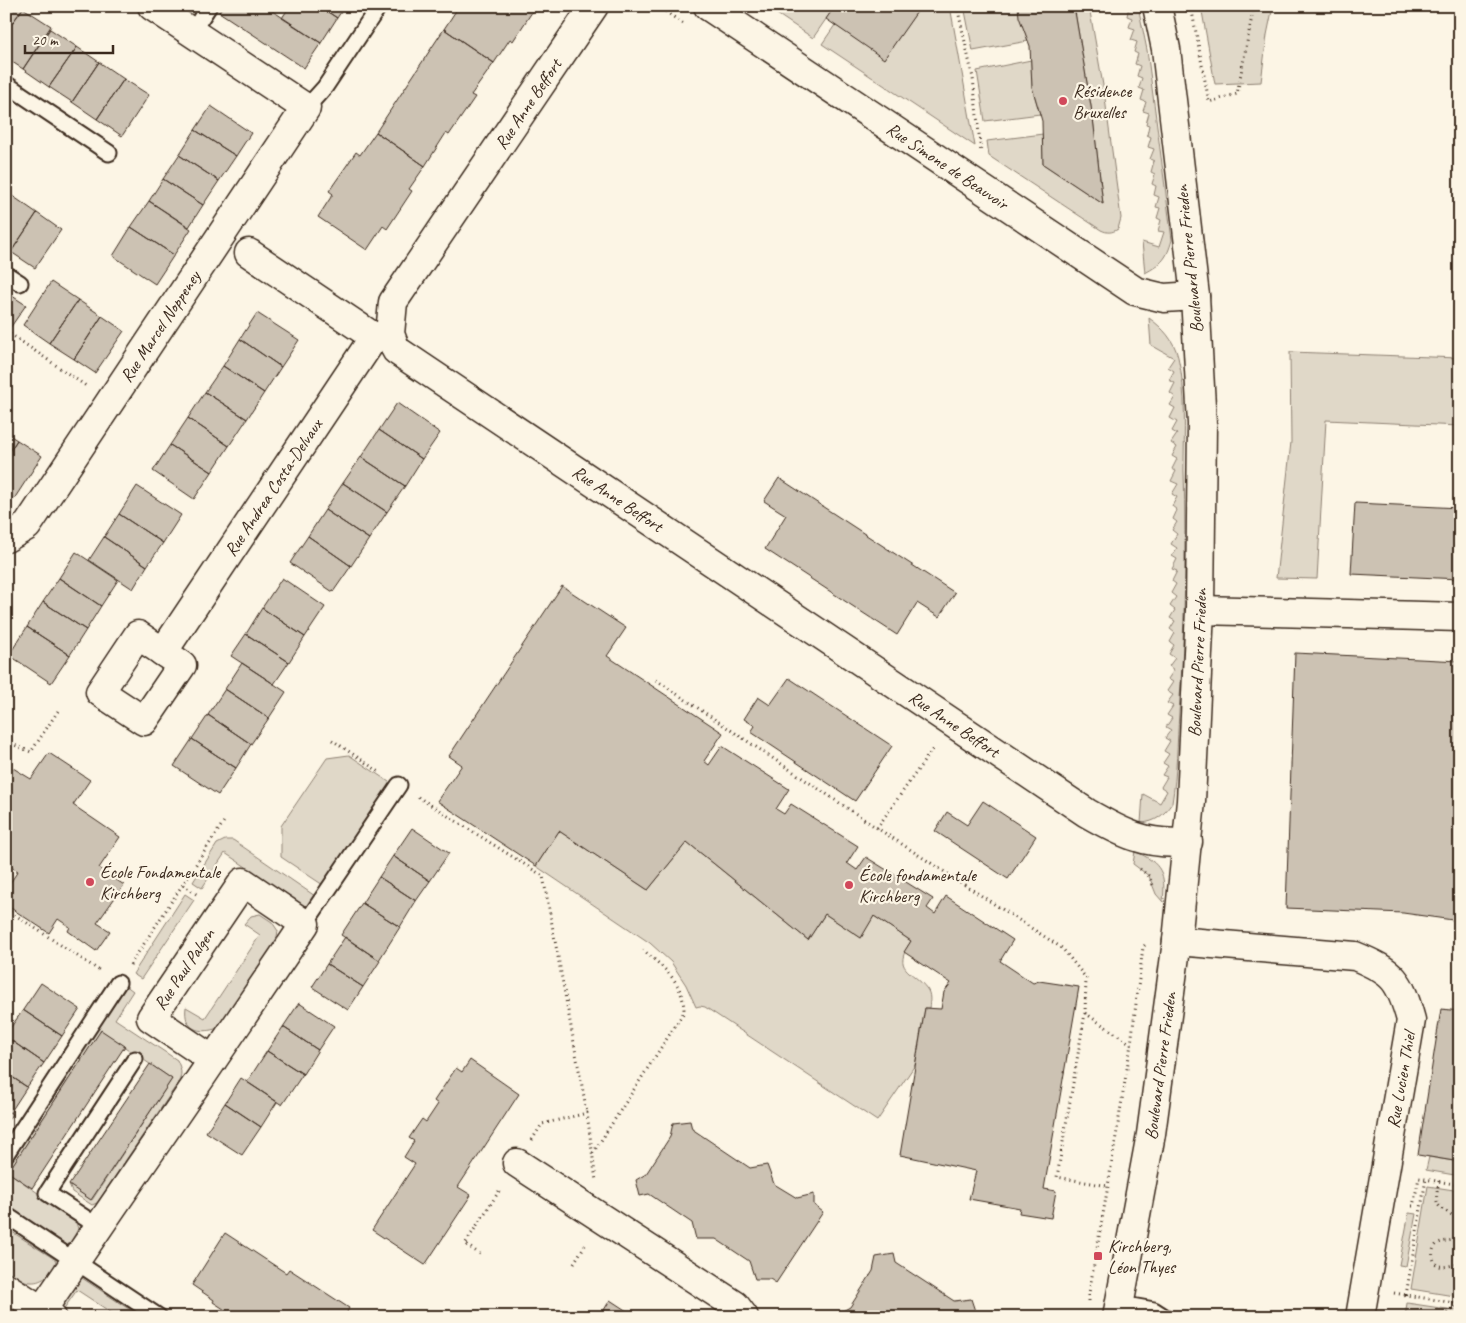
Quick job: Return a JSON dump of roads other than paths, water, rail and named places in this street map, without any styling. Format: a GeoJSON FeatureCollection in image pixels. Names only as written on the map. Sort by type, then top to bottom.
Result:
{"type":"FeatureCollection","features":[{"type":"Feature","properties":{"kind":"street"},"geometry":{"type":"LineString","coordinates":[[152,6],[306,108]]}},
{"type":"Feature","properties":{"kind":"street","name":"Rue Anne Beffort"},"geometry":{"type":"LineString","coordinates":[[382,336],[393,302],[594,6]]}},
{"type":"Feature","properties":{"kind":"street","name":"Rue Simone de Beauvoir"},"geometry":{"type":"LineString","coordinates":[[708,6],[1135,291],[1164,298],[1194,296]]}},
{"type":"Feature","properties":{"kind":"street","name":"Boulevard Pierre Frieden"},"geometry":{"type":"LineString","coordinates":[[1119,1310],[1151,1134],[1164,940],[1188,842],[1194,757],[1200,610],[1202,424],[1194,296],[1166,48],[1157,6]]}},
{"type":"Feature","properties":{"kind":"street","name":"Rue Marcel Noppeney"},"geometry":{"type":"LineString","coordinates":[[6,538],[27,526],[306,108]]}},
{"type":"Feature","properties":{"kind":"street","name":"Rue Anne Beffort"},"geometry":{"type":"LineString","coordinates":[[249,253],[382,336],[396,350],[1087,813],[1121,832],[1141,838],[1169,844],[1188,842]]}},
{"type":"Feature","properties":{"kind":"street","name":"Rue Andrea Costa-Delvaux"},"geometry":{"type":"LineString","coordinates":[[164,652],[382,336]]}},
{"type":"Feature","properties":{"kind":"street"},"geometry":{"type":"LineString","coordinates":[[1200,610],[1460,617]]}},
{"type":"Feature","properties":{"kind":"street","name":"Rue Paul Palgen"},"geometry":{"type":"LineString","coordinates":[[213,1060],[151,1018],[223,911],[243,882],[305,924]]}},
{"type":"Feature","properties":{"kind":"street"},"geometry":{"type":"LineString","coordinates":[[6,1287],[47,1314],[76,1261],[305,924]]}},
{"type":"Feature","properties":{"kind":"street","name":"Rue Lucien Thiel"},"geometry":{"type":"LineString","coordinates":[[1164,940],[1356,956],[1378,965],[1390,975],[1403,992],[1411,1020],[1360,1317]]}},
{"type":"Feature","properties":{"kind":"street"},"geometry":{"type":"LineString","coordinates":[[517,1163],[735,1305],[744,1317]]}},
{"type":"Feature","properties":{"kind":"lane"},"geometry":{"type":"LineString","coordinates":[[192,32],[209,6]]}},
{"type":"Feature","properties":{"kind":"lane"},"geometry":{"type":"LineString","coordinates":[[306,108],[325,87],[379,6]]}},
{"type":"Feature","properties":{"kind":"lane"},"geometry":{"type":"LineString","coordinates":[[6,84],[109,153]]}},
{"type":"Feature","properties":{"kind":"lane"},"geometry":{"type":"LineString","coordinates":[[6,274],[20,283]]}},
{"type":"Feature","properties":{"kind":"lane"},"geometry":{"type":"LineString","coordinates":[[305,924],[399,785]]}},
{"type":"Feature","properties":{"kind":"lane"},"geometry":{"type":"LineString","coordinates":[[6,1154],[118,983]]}},
{"type":"Feature","properties":{"kind":"lane"},"geometry":{"type":"LineString","coordinates":[[99,1227],[47,1193],[135,1059]]}},
{"type":"Feature","properties":{"kind":"lane"},"geometry":{"type":"LineString","coordinates":[[6,1215],[159,1317]]}},
{"type":"Feature","properties":{"kind":"lane"},"geometry":{"type":"LineString","coordinates":[[1119,1310],[1154,1310],[1165,1317]]}},
{"type":"Feature","properties":{"kind":"place","name":"Résidence Bruxelles"},"geometry":{"type":"Point","coordinates":[1063,101]}},
{"type":"Feature","properties":{"kind":"place","name":"École Fondamentale Kirchberg"},"geometry":{"type":"Point","coordinates":[90,882]}},
{"type":"Feature","properties":{"kind":"place","name":"École fondamentale Kirchberg"},"geometry":{"type":"Point","coordinates":[849,885]}},
{"type":"Feature","properties":{"kind":"place","name":"Kirchberg, Léon Thyes"},"geometry":{"type":"Point","coordinates":[1098,1256]}}]}
